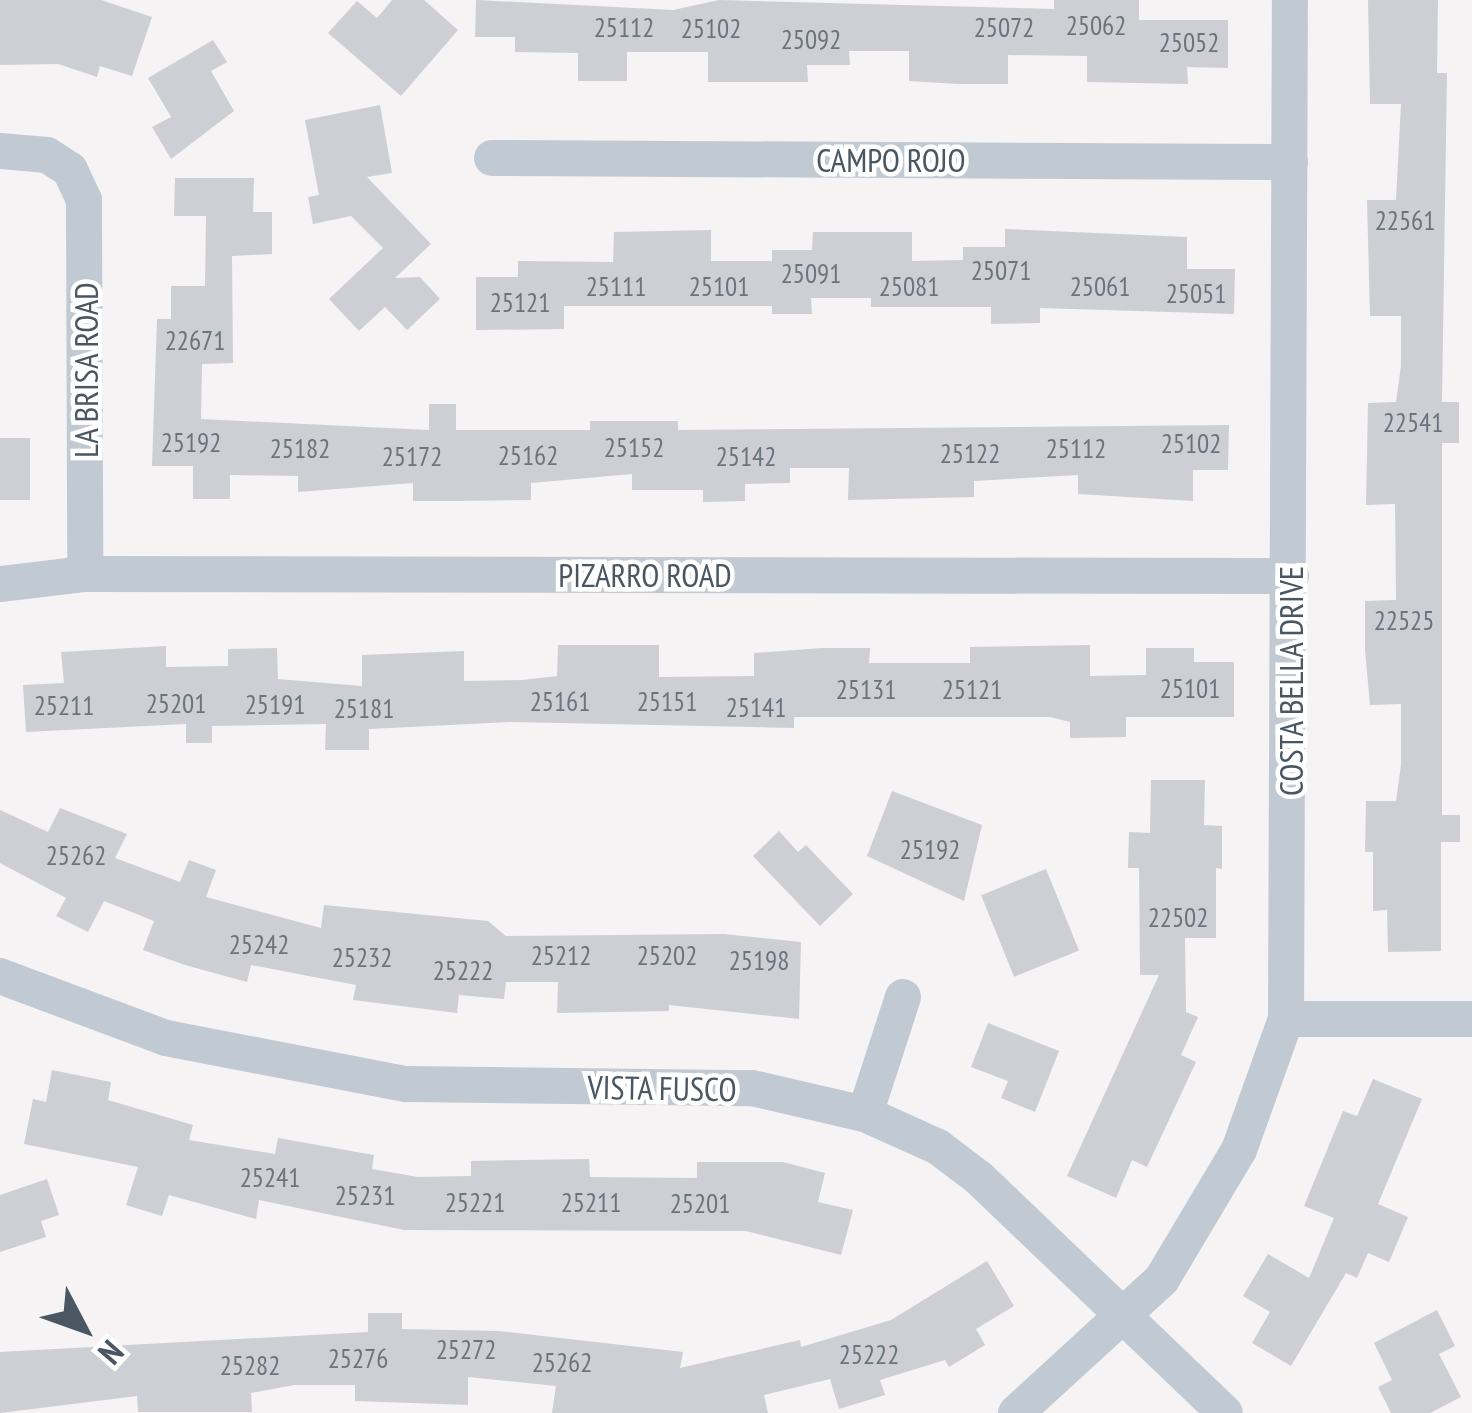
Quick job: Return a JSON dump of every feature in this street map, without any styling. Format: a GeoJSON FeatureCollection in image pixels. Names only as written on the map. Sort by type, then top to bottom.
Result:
{"type":"FeatureCollection","features":[{"type":"Feature","properties":{"kind":"street","name":"COSTA BELLA DRIVE"},"geometry":{"type":"LineString","coordinates":[[1016,1413],[1126,1318],[1192,1235],[1239,1150],[1286,1019],[1290,0]]}},
{"type":"Feature","properties":{"kind":"street","name":"LA BRISA ROAD"},"geometry":{"type":"LineString","coordinates":[[0,151],[47,155],[70,170],[84,200],[86,574]]}},
{"type":"Feature","properties":{"kind":"street","name":"CAMPO ROJO"},"geometry":{"type":"LineString","coordinates":[[492,158],[1290,162]]}},
{"type":"Feature","properties":{"kind":"street","name":"PIZARRO ROAD"},"geometry":{"type":"LineString","coordinates":[[0,584],[86,574],[1291,575]]}},
{"type":"Feature","properties":{"kind":"street","name":"VISTA FUSCO"},"geometry":{"type":"LineString","coordinates":[[0,976],[166,1039],[386,1081],[752,1088],[865,1114],[938,1147],[979,1178],[1225,1413]]}},
{"type":"Feature","properties":{"kind":"street"},"geometry":{"type":"LineString","coordinates":[[865,1114],[903,997]]}},
{"type":"Feature","properties":{"kind":"street"},"geometry":{"type":"LineString","coordinates":[[1286,1019],[1472,1018]]}},
{"type":"Feature","properties":{"kind":"building"},"geometry":{"type":"Polygon","coordinates":[[[0,0],[101,0],[152,17],[132,76],[100,66],[97,77],[58,64],[0,65],[0,0]]]}},
{"type":"Feature","properties":{"kind":"building"},"geometry":{"type":"Polygon","coordinates":[[[392,0],[424,0],[458,30],[401,96],[328,33],[357,1],[377,18],[392,0]]]}},
{"type":"Feature","properties":{"kind":"building"},"geometry":{"type":"Polygon","coordinates":[[[476,0],[673,10],[719,0],[1054,9],[1054,0],[1139,0],[1139,20],[1228,20],[1228,68],[1187,67],[1188,84],[1087,82],[1087,56],[1008,55],[1008,84],[958,84],[909,81],[909,51],[849,51],[850,65],[807,65],[808,82],[708,82],[708,52],[627,52],[627,81],[578,81],[578,53],[515,52],[515,37],[475,37],[476,0]]]}},
{"type":"Feature","properties":{"kind":"building"},"geometry":{"type":"Polygon","coordinates":[[[1368,0],[1438,0],[1437,73],[1447,73],[1442,402],[1459,402],[1459,443],[1442,443],[1442,815],[1460,815],[1460,842],[1441,842],[1441,951],[1388,952],[1387,910],[1373,911],[1373,852],[1365,852],[1366,801],[1396,801],[1401,765],[1401,704],[1370,705],[1365,650],[1365,601],[1396,600],[1395,504],[1366,505],[1368,403],[1396,402],[1401,366],[1401,316],[1370,316],[1367,200],[1396,200],[1401,104],[1370,104],[1368,0]]]}},
{"type":"Feature","properties":{"kind":"building"},"geometry":{"type":"Polygon","coordinates":[[[213,40],[227,62],[211,71],[234,111],[171,159],[152,127],[171,117],[148,78],[213,40]]]}},
{"type":"Feature","properties":{"kind":"building"},"geometry":{"type":"Polygon","coordinates":[[[380,105],[392,173],[367,177],[431,244],[395,278],[420,277],[440,299],[407,330],[385,307],[359,331],[329,299],[383,248],[351,216],[313,224],[308,197],[319,195],[305,120],[380,105]]]}},
{"type":"Feature","properties":{"kind":"building"},"geometry":{"type":"Polygon","coordinates":[[[175,178],[254,178],[253,212],[272,212],[272,254],[232,256],[233,363],[202,364],[201,419],[429,430],[429,404],[456,404],[456,430],[590,430],[590,421],[678,421],[678,430],[1229,425],[1228,470],[1193,470],[1193,501],[1078,494],[1078,475],[974,481],[974,497],[848,500],[849,468],[790,468],[790,483],[745,484],[745,501],[703,502],[703,490],[632,490],[632,474],[531,483],[531,500],[456,501],[413,501],[413,483],[298,492],[298,476],[230,475],[230,499],[193,499],[193,466],[152,466],[157,319],[171,319],[171,286],[205,286],[206,216],[174,216],[175,178]]]}},
{"type":"Feature","properties":{"kind":"building"},"geometry":{"type":"Polygon","coordinates":[[[1005,229],[1187,237],[1187,269],[1235,269],[1234,314],[1040,308],[1040,323],[991,324],[991,307],[871,307],[871,298],[811,298],[812,314],[772,314],[772,306],[564,306],[564,329],[476,330],[476,277],[518,277],[518,261],[613,262],[614,232],[711,230],[711,261],[772,261],[772,250],[812,250],[813,232],[912,232],[912,261],[963,260],[963,247],[1005,247],[1005,229]]]}},
{"type":"Feature","properties":{"kind":"building"},"geometry":{"type":"Polygon","coordinates":[[[0,438],[30,438],[30,500],[0,500],[0,438]]]}},
{"type":"Feature","properties":{"kind":"building"},"geometry":{"type":"Polygon","coordinates":[[[558,645],[659,645],[659,677],[754,676],[754,653],[870,648],[869,663],[970,663],[970,647],[1090,645],[1090,676],[1146,675],[1146,648],[1194,648],[1194,662],[1234,662],[1234,717],[1126,717],[1126,737],[1070,738],[1070,722],[1050,717],[794,717],[794,728],[510,722],[369,729],[369,750],[325,750],[326,724],[212,726],[212,743],[186,743],[186,724],[26,732],[23,685],[64,683],[61,652],[166,646],[166,667],[228,666],[228,649],[277,648],[278,679],[362,686],[362,655],[464,651],[464,681],[522,680],[557,676],[558,645]]]}},
{"type":"Feature","properties":{"kind":"building"},"geometry":{"type":"Polygon","coordinates":[[[1151,780],[1205,780],[1204,825],[1222,826],[1222,869],[1216,868],[1216,938],[1185,938],[1186,1012],[1198,1017],[1181,1055],[1196,1062],[1147,1167],[1132,1160],[1116,1198],[1067,1176],[1159,975],[1140,975],[1139,868],[1128,868],[1129,832],[1150,833],[1151,780]]]}},
{"type":"Feature","properties":{"kind":"building"},"geometry":{"type":"Polygon","coordinates":[[[892,791],[982,825],[964,901],[867,856],[892,791]]]}},
{"type":"Feature","properties":{"kind":"building"},"geometry":{"type":"Polygon","coordinates":[[[60,808],[127,834],[115,858],[180,882],[189,860],[216,870],[206,897],[321,928],[324,905],[488,921],[506,936],[724,934],[801,942],[799,1019],[669,1005],[669,1011],[557,1013],[558,982],[506,982],[504,999],[459,995],[457,1013],[353,1000],[356,985],[251,965],[247,982],[185,965],[143,950],[154,921],[104,901],[88,932],[56,916],[66,898],[0,863],[0,810],[48,832],[60,808]]]}},
{"type":"Feature","properties":{"kind":"building"},"geometry":{"type":"Polygon","coordinates":[[[779,831],[798,852],[806,845],[853,894],[820,926],[753,856],[779,831]]]}},
{"type":"Feature","properties":{"kind":"building"},"geometry":{"type":"Polygon","coordinates":[[[1046,869],[1079,951],[1014,977],[981,895],[1046,869]]]}},
{"type":"Feature","properties":{"kind":"building"},"geometry":{"type":"Polygon","coordinates":[[[988,1023],[1059,1051],[1035,1112],[1001,1098],[1008,1081],[971,1067],[988,1023]]]}},
{"type":"Feature","properties":{"kind":"building"},"geometry":{"type":"Polygon","coordinates":[[[52,1070],[111,1082],[108,1100],[193,1125],[189,1140],[275,1154],[278,1138],[374,1155],[372,1169],[418,1177],[471,1176],[471,1161],[589,1159],[590,1177],[697,1178],[697,1162],[783,1162],[825,1173],[818,1202],[853,1210],[841,1255],[746,1231],[404,1230],[259,1200],[256,1219],[169,1195],[162,1216],[126,1205],[138,1167],[24,1144],[33,1099],[46,1102],[52,1070]]]}},
{"type":"Feature","properties":{"kind":"building"},"geometry":{"type":"Polygon","coordinates":[[[1373,1079],[1422,1099],[1378,1204],[1408,1217],[1389,1262],[1368,1253],[1357,1278],[1346,1273],[1291,1366],[1252,1343],[1270,1312],[1243,1296],[1268,1254],[1309,1278],[1334,1218],[1304,1206],[1343,1111],[1357,1116],[1373,1079]]]}},
{"type":"Feature","properties":{"kind":"building"},"geometry":{"type":"Polygon","coordinates":[[[47,1179],[59,1215],[41,1221],[46,1237],[0,1252],[0,1195],[47,1179]]]}},
{"type":"Feature","properties":{"kind":"building"},"geometry":{"type":"Polygon","coordinates":[[[987,1261],[1014,1306],[976,1329],[985,1345],[949,1367],[945,1360],[880,1380],[885,1395],[839,1409],[830,1379],[764,1395],[768,1413],[552,1413],[556,1386],[468,1377],[468,1405],[355,1401],[355,1385],[294,1385],[251,1393],[252,1412],[138,1412],[137,1396],[0,1413],[0,1352],[368,1332],[368,1313],[402,1313],[402,1329],[499,1331],[683,1352],[680,1368],[800,1340],[801,1347],[891,1320],[987,1261]]]}},
{"type":"Feature","properties":{"kind":"building"},"geometry":{"type":"Polygon","coordinates":[[[1437,1310],[1455,1346],[1439,1354],[1461,1397],[1430,1413],[1391,1413],[1378,1387],[1392,1380],[1374,1343],[1437,1310]]]}}]}
